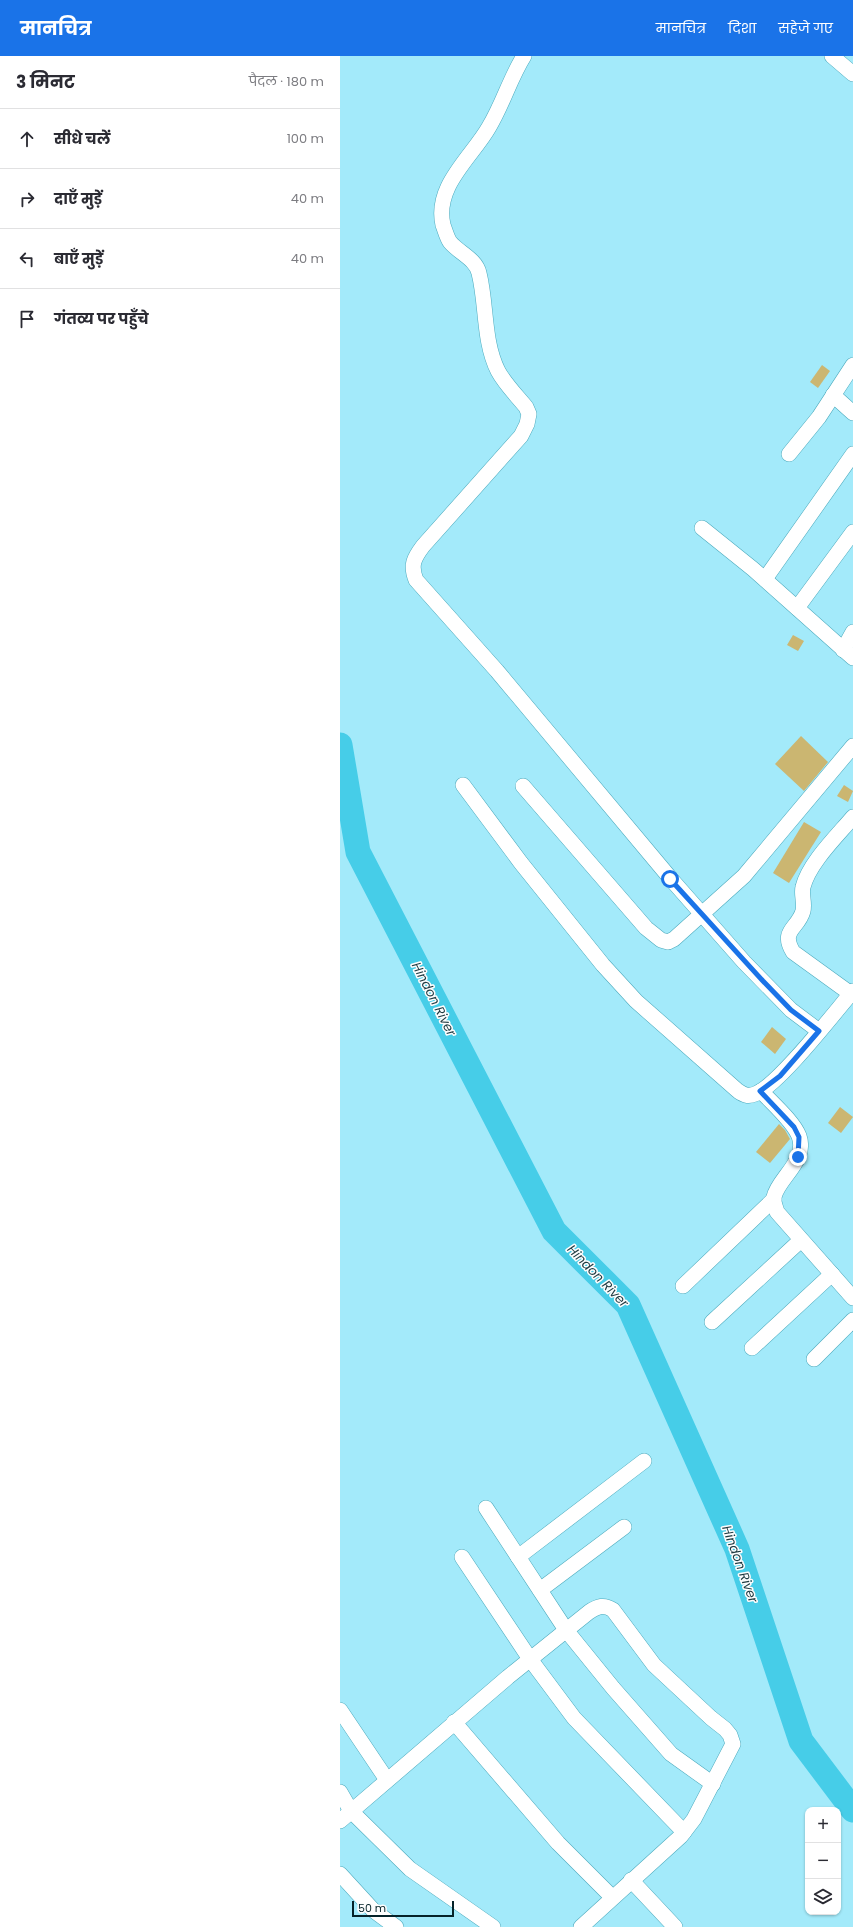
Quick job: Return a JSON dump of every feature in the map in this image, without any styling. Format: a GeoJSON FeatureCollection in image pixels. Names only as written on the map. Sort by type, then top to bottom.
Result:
{"type":"FeatureCollection","features":[{"type":"Feature","properties":{"kind":"street"},"geometry":{"type":"LineString","coordinates":[[524,56],[516,68],[489,128],[454,175],[446,193],[441,213],[450,242],[471,260],[478,271],[483,310],[493,358],[498,372],[526,407],[529,414],[527,424],[521,436],[497,465],[423,546],[414,558],[413,571],[416,580],[497,672],[744,962],[791,1010],[819,1031]]}},
{"type":"Feature","properties":{"kind":"street"},"geometry":{"type":"LineString","coordinates":[[832,56],[853,74]]}},
{"type":"Feature","properties":{"kind":"street"},"geometry":{"type":"LineString","coordinates":[[789,454],[834,395],[853,365]]}},
{"type":"Feature","properties":{"kind":"street"},"geometry":{"type":"LineString","coordinates":[[834,395],[853,413]]}},
{"type":"Feature","properties":{"kind":"street"},"geometry":{"type":"LineString","coordinates":[[764,579],[853,454]]}},
{"type":"Feature","properties":{"kind":"street"},"geometry":{"type":"LineString","coordinates":[[702,528],[764,579],[848,654],[853,632]]}},
{"type":"Feature","properties":{"kind":"street"},"geometry":{"type":"LineString","coordinates":[[797,608],[853,532]]}},
{"type":"Feature","properties":{"kind":"street"},"geometry":{"type":"LineString","coordinates":[[523,786],[641,923],[661,940],[668,942],[674,939],[744,876],[853,746]]}},
{"type":"Feature","properties":{"kind":"street"},"geometry":{"type":"LineString","coordinates":[[464,785],[568,922],[636,1001],[745,1096],[756,1094],[780,1076],[852,993],[793,952],[788,944],[788,936],[803,910],[803,888],[806,878],[817,861],[853,817]]}},
{"type":"Feature","properties":{"kind":"street"},"geometry":{"type":"LineString","coordinates":[[683,1286],[774,1199],[777,1189],[792,1170],[798,1157],[799,1137],[794,1127],[760,1091]]}},
{"type":"Feature","properties":{"kind":"street"},"geometry":{"type":"LineString","coordinates":[[774,1199],[777,1212],[853,1298]]}},
{"type":"Feature","properties":{"kind":"street"},"geometry":{"type":"LineString","coordinates":[[712,1322],[801,1240]]}},
{"type":"Feature","properties":{"kind":"street"},"geometry":{"type":"LineString","coordinates":[[752,1348],[832,1274]]}},
{"type":"Feature","properties":{"kind":"street"},"geometry":{"type":"LineString","coordinates":[[814,1359],[853,1320]]}},
{"type":"Feature","properties":{"kind":"street"},"geometry":{"type":"LineString","coordinates":[[518,1556],[644,1461]]}},
{"type":"Feature","properties":{"kind":"street"},"geometry":{"type":"LineString","coordinates":[[486,1508],[566,1630],[613,1688],[670,1754],[713,1784]]}},
{"type":"Feature","properties":{"kind":"street"},"geometry":{"type":"LineString","coordinates":[[540,1590],[624,1527]]}},
{"type":"Feature","properties":{"kind":"street"},"geometry":{"type":"LineString","coordinates":[[462,1557],[530,1659],[574,1718],[684,1832]]}},
{"type":"Feature","properties":{"kind":"street"},"geometry":{"type":"LineString","coordinates":[[346,1816],[454,1722],[566,1630],[598,1606],[607,1606],[613,1610],[654,1665],[730,1735],[733,1744],[694,1819],[684,1832],[661,1855],[612,1897],[581,1927]]}},
{"type":"Feature","properties":{"kind":"street"},"geometry":{"type":"LineString","coordinates":[[340,1710],[387,1780]]}},
{"type":"Feature","properties":{"kind":"street"},"geometry":{"type":"LineString","coordinates":[[454,1722],[558,1843],[612,1897]]}},
{"type":"Feature","properties":{"kind":"street"},"geometry":{"type":"LineString","coordinates":[[340,1792],[346,1816],[410,1869],[493,1927]]}},
{"type":"Feature","properties":{"kind":"street"},"geometry":{"type":"LineString","coordinates":[[340,1874],[373,1910],[396,1927]]}},
{"type":"Feature","properties":{"kind":"street"},"geometry":{"type":"LineString","coordinates":[[631,1880],[675,1927]]}},
{"type":"Feature","properties":{"kind":"building"},"geometry":{"type":"Polygon","coordinates":[[[822,365],[830,371],[818,388],[810,382],[822,365]]]}},
{"type":"Feature","properties":{"kind":"building"},"geometry":{"type":"Polygon","coordinates":[[[793,635],[804,641],[798,651],[787,645],[793,635]]]}},
{"type":"Feature","properties":{"kind":"building"},"geometry":{"type":"Polygon","coordinates":[[[801,736],[828,762],[804,791],[775,764],[801,736]]]}},
{"type":"Feature","properties":{"kind":"building"},"geometry":{"type":"Polygon","coordinates":[[[844,785],[853,791],[848,802],[837,796],[844,785]]]}},
{"type":"Feature","properties":{"kind":"building"},"geometry":{"type":"Polygon","coordinates":[[[804,822],[821,832],[789,883],[773,873],[804,822]]]}},
{"type":"Feature","properties":{"kind":"building"},"geometry":{"type":"Polygon","coordinates":[[[772,1027],[786,1039],[775,1054],[761,1042],[772,1027]]]}},
{"type":"Feature","properties":{"kind":"building"},"geometry":{"type":"Polygon","coordinates":[[[840,1107],[853,1117],[841,1133],[828,1123],[840,1107]]]}},
{"type":"Feature","properties":{"kind":"building"},"geometry":{"type":"Polygon","coordinates":[[[779,1124],[785,1130],[790,1139],[770,1163],[756,1152],[779,1124]]]}},
{"type":"Feature","properties":{"kind":"waterway","name":"Hindon River"},"geometry":{"type":"LineString","coordinates":[[340,745],[358,852],[554,1231],[628,1305],[737,1549],[801,1741],[853,1810]]}},
{"type":"Feature","properties":{"kind":"route"},"geometry":{"type":"LineString","coordinates":[[670,879],[744,962],[791,1010],[819,1031],[780,1076],[760,1091],[794,1127],[799,1137],[798,1157]]}}]}
